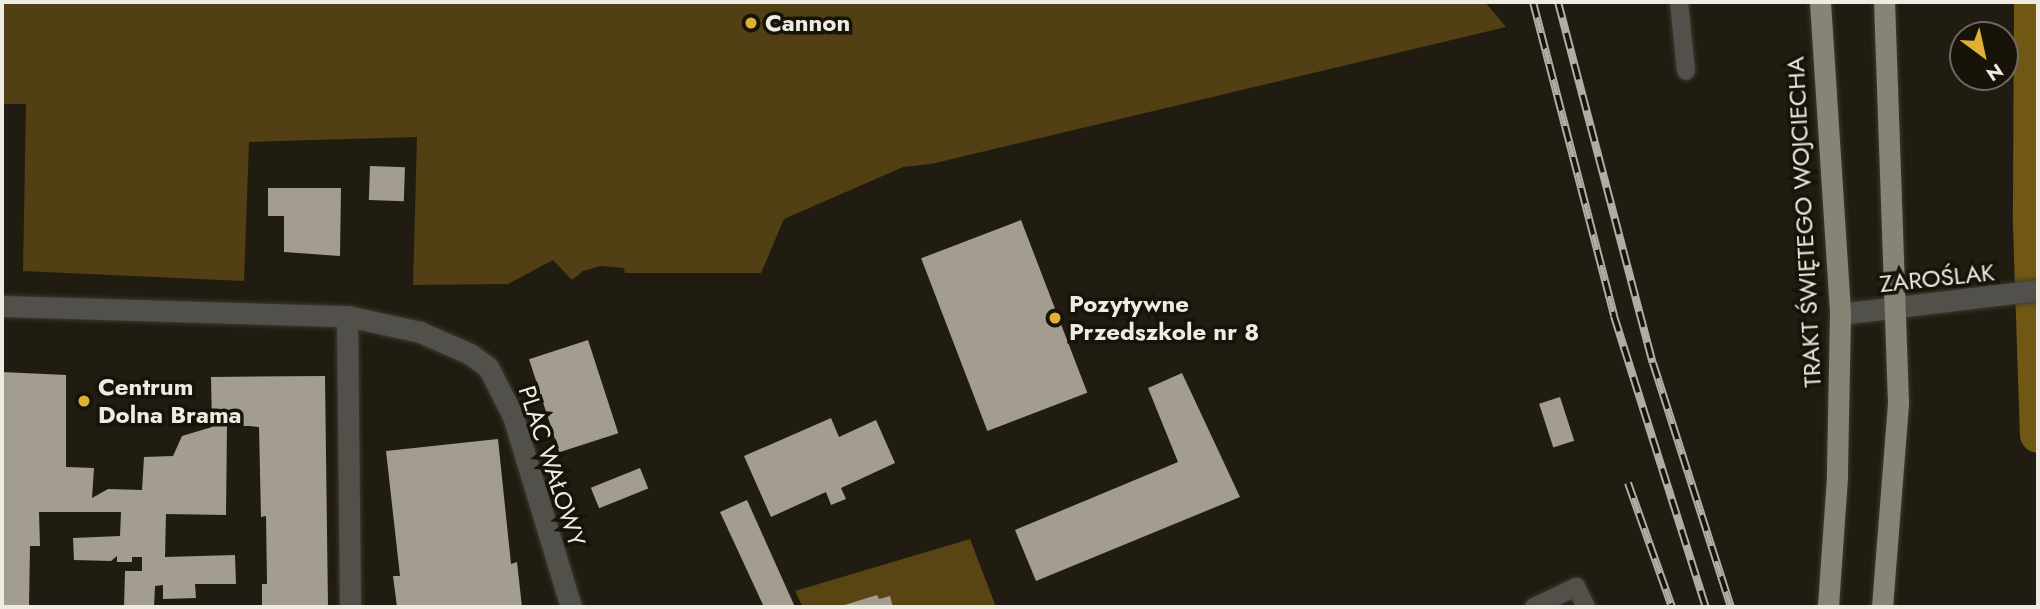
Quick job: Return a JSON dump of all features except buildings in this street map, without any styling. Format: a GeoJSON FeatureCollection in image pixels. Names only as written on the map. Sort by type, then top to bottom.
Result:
{"type":"FeatureCollection","features":[{"type":"Feature","properties":{"kind":"main road","name":"TRAKT ŚWIĘTEGO WOJCIECHA"},"geometry":{"type":"LineString","coordinates":[[1820,2],[1840,314],[1837,477],[1828,607]]}},
{"type":"Feature","properties":{"kind":"main road"},"geometry":{"type":"LineString","coordinates":[[1883,598],[1898,402],[1898,308],[1884,2]]}},
{"type":"Feature","properties":{"kind":"street","name":"ZAROŚLAK"},"geometry":{"type":"LineString","coordinates":[[1840,314],[1973,301],[2038,290]]}},
{"type":"Feature","properties":{"kind":"street","name":"PLAC WAŁOWY"},"geometry":{"type":"LineString","coordinates":[[2,306],[347,316],[420,332],[470,354],[488,367],[513,416],[571,607]]}},
{"type":"Feature","properties":{"kind":"street"},"geometry":{"type":"LineString","coordinates":[[347,316],[345,430],[350,607]]}},
{"type":"Feature","properties":{"kind":"lane"},"geometry":{"type":"LineString","coordinates":[[1679,2],[1686,71]]}},
{"type":"Feature","properties":{"kind":"lane"},"geometry":{"type":"LineString","coordinates":[[1534,607],[1576,587],[1586,607]]}},
{"type":"Feature","properties":{"kind":"shaded area"},"geometry":{"type":"Polygon","coordinates":[[[2,2],[1485,2],[1506,27],[931,164],[903,167],[784,219],[761,273],[625,273],[624,268],[601,266],[583,271],[572,280],[553,260],[508,284],[413,285],[417,137],[249,142],[244,281],[23,271],[26,104],[2,104],[2,2]]]}},
{"type":"Feature","properties":{"kind":"shaded area"},"geometry":{"type":"Polygon","coordinates":[[[970,539],[996,607],[803,607],[795,591],[970,539]]]}},
{"type":"Feature","properties":{"kind":"waterway"},"geometry":{"type":"LineString","coordinates":[[2032,2],[2031,226],[2038,434]]}},
{"type":"Feature","properties":{"kind":"railway"},"geometry":{"type":"LineString","coordinates":[[1533,2],[1614,316],[1706,607]]}},
{"type":"Feature","properties":{"kind":"railway"},"geometry":{"type":"LineString","coordinates":[[1558,2],[1653,363],[1731,607]]}},
{"type":"Feature","properties":{"kind":"railway"},"geometry":{"type":"LineString","coordinates":[[1628,483],[1672,607]]}},
{"type":"Feature","properties":{"kind":"place","name":"Cannon"},"geometry":{"type":"Point","coordinates":[751,23]}},
{"type":"Feature","properties":{"kind":"place","name":"Pozytywne Przedszkole nr 8"},"geometry":{"type":"Point","coordinates":[1055,318]}},
{"type":"Feature","properties":{"kind":"place","name":"Centrum Dolna Brama"},"geometry":{"type":"Point","coordinates":[84,401]}}]}
